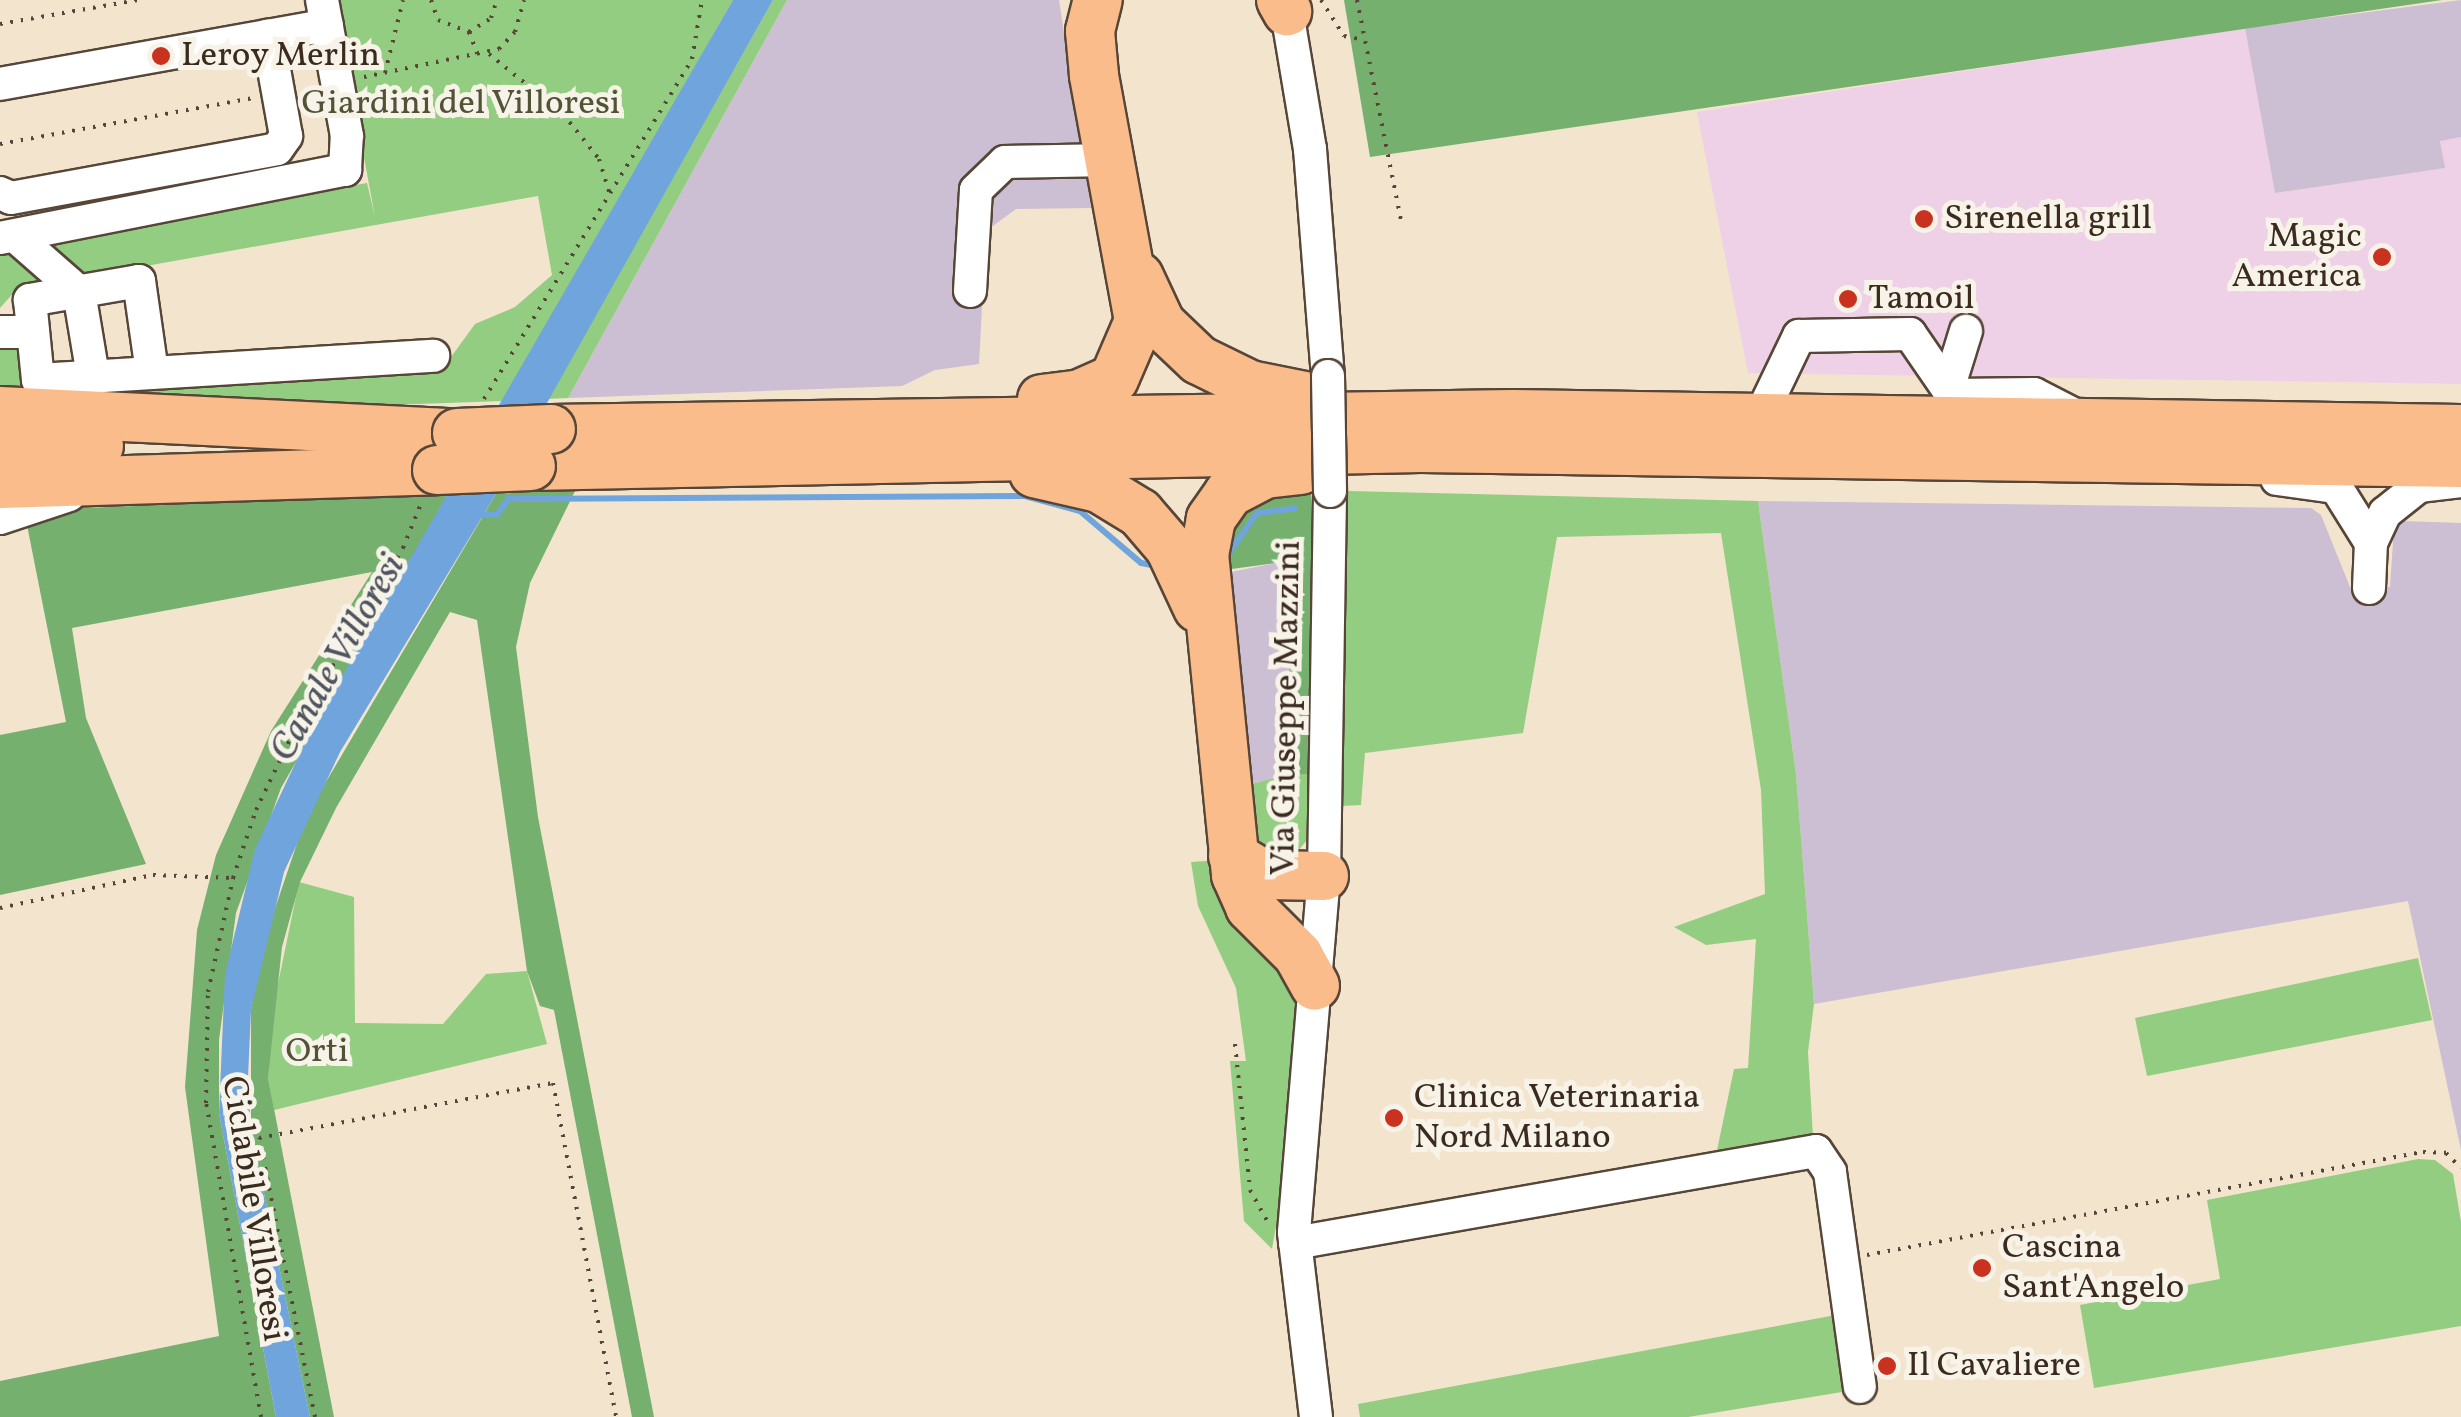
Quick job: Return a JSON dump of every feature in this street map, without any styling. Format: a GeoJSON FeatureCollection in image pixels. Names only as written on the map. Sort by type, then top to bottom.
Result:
{"type":"FeatureCollection","features":[{"type":"Feature","properties":{"kind":"highway"},"geometry":{"type":"LineString","coordinates":[[903,439],[947,405],[1080,394],[1114,379],[1139,321],[1133,263],[1109,160],[1091,47],[1098,0]]}},
{"type":"Feature","properties":{"kind":"highway"},"geometry":{"type":"LineString","coordinates":[[1133,263],[1150,305],[1179,343],[1250,385],[1304,397],[1408,398],[1513,414]]}},
{"type":"Feature","properties":{"kind":"highway"},"geometry":{"type":"LineString","coordinates":[[0,412],[447,452]]}},
{"type":"Feature","properties":{"kind":"highway"},"geometry":{"type":"LineString","coordinates":[[0,449],[447,452],[903,439],[1513,414],[2085,420],[2461,429]]}},
{"type":"Feature","properties":{"kind":"highway"},"geometry":{"type":"LineString","coordinates":[[903,439],[2461,463]]}},
{"type":"Feature","properties":{"kind":"highway"},"geometry":{"type":"LineString","coordinates":[[903,439],[933,472],[1070,477],[1122,499],[1170,548],[1207,630]]}},
{"type":"Feature","properties":{"kind":"highway"},"geometry":{"type":"LineString","coordinates":[[1315,986],[1298,956],[1250,907],[1233,856],[1207,630],[1206,534],[1228,493],[1282,470],[1405,467],[1421,448]]}},
{"type":"Feature","properties":{"kind":"highway"},"geometry":{"type":"LineString","coordinates":[[0,484],[289,474],[447,452]]}},
{"type":"Feature","properties":{"kind":"highway"},"geometry":{"type":"LineString","coordinates":[[1233,856],[1266,875],[1323,889]]}},
{"type":"Feature","properties":{"kind":"highway"},"geometry":{"type":"LineString","coordinates":[[1250,907],[1286,914],[1323,889]]}},
{"type":"Feature","properties":{"kind":"street","name":"Via Giuseppe Mazzini"},"geometry":{"type":"LineString","coordinates":[[1294,3],[1318,219],[1328,376],[1330,492],[1323,889],[1295,1242],[1316,1417]]}},
{"type":"Feature","properties":{"kind":"street"},"geometry":{"type":"LineString","coordinates":[[0,84],[268,36],[324,13],[347,136],[322,164],[5,232]]}},
{"type":"Feature","properties":{"kind":"street"},"geometry":{"type":"LineString","coordinates":[[0,192],[11,198],[277,149],[286,136],[268,36]]}},
{"type":"Feature","properties":{"kind":"street"},"geometry":{"type":"LineString","coordinates":[[970,292],[976,190],[1005,162],[1109,160]]}},
{"type":"Feature","properties":{"kind":"street"},"geometry":{"type":"LineString","coordinates":[[5,232],[79,292],[93,376]]}},
{"type":"Feature","properties":{"kind":"street"},"geometry":{"type":"LineString","coordinates":[[152,372],[139,281],[30,300],[16,322],[38,380],[433,356]]}},
{"type":"Feature","properties":{"kind":"street"},"geometry":{"type":"LineString","coordinates":[[1948,390],[1966,331]]}},
{"type":"Feature","properties":{"kind":"street"},"geometry":{"type":"LineString","coordinates":[[1760,417],[1798,336],[1910,334],[1952,395],[2034,394],[2085,420]]}},
{"type":"Feature","properties":{"kind":"street"},"geometry":{"type":"LineString","coordinates":[[2229,458],[2248,476],[2336,487],[2371,543]]}},
{"type":"Feature","properties":{"kind":"street"},"geometry":{"type":"LineString","coordinates":[[0,518],[64,500],[82,480]]}},
{"type":"Feature","properties":{"kind":"street"},"geometry":{"type":"LineString","coordinates":[[2369,588],[2371,543],[2385,513],[2419,486],[2461,481]]}},
{"type":"Feature","properties":{"kind":"street"},"geometry":{"type":"LineString","coordinates":[[1295,1242],[1816,1152],[1830,1172],[1860,1388]]}},
{"type":"Feature","properties":{"kind":"path"},"geometry":{"type":"LineString","coordinates":[[0,24],[138,0]]}},
{"type":"Feature","properties":{"kind":"path"},"geometry":{"type":"LineString","coordinates":[[385,72],[402,0]]}},
{"type":"Feature","properties":{"kind":"path"},"geometry":{"type":"LineString","coordinates":[[431,0],[438,20],[469,32],[478,56]]}},
{"type":"Feature","properties":{"kind":"path"},"geometry":{"type":"LineString","coordinates":[[469,32],[492,18],[498,0]]}},
{"type":"Feature","properties":{"kind":"path"},"geometry":{"type":"LineString","coordinates":[[487,393],[692,59],[702,0]]}},
{"type":"Feature","properties":{"kind":"path"},"geometry":{"type":"LineString","coordinates":[[1357,0],[1402,225]]}},
{"type":"Feature","properties":{"kind":"path"},"geometry":{"type":"LineString","coordinates":[[1294,3],[1344,36],[1366,40]]}},
{"type":"Feature","properties":{"kind":"path"},"geometry":{"type":"LineString","coordinates":[[488,53],[563,114],[599,158],[610,194]]}},
{"type":"Feature","properties":{"kind":"path","name":"Ciclabile Villoresi"},"geometry":{"type":"LineString","coordinates":[[261,1417],[206,1104],[208,992],[233,878],[295,729],[403,548],[415,515]]}},
{"type":"Feature","properties":{"kind":"path"},"geometry":{"type":"LineString","coordinates":[[0,908],[153,874],[233,878]]}},
{"type":"Feature","properties":{"kind":"path"},"geometry":{"type":"LineString","coordinates":[[1235,1044],[1250,1190],[1271,1228],[1295,1242]]}},
{"type":"Feature","properties":{"kind":"path"},"geometry":{"type":"LineString","coordinates":[[314,1417],[259,1138],[553,1083],[616,1417]]}},
{"type":"Feature","properties":{"kind":"path"},"geometry":{"type":"LineString","coordinates":[[1842,1260],[2420,1152],[2446,1153],[2461,1168]]}},
{"type":"Feature","properties":{"kind":"shaded area"},"geometry":{"type":"Polygon","coordinates":[[[787,0],[1059,0],[1091,208],[1016,209],[986,231],[979,364],[935,370],[902,386],[568,398],[787,0]]]}},
{"type":"Feature","properties":{"kind":"shaded area"},"geometry":{"type":"Polygon","coordinates":[[[2461,0],[2461,137],[2440,141],[2445,168],[2275,193],[2245,28],[2461,0]]]}},
{"type":"Feature","properties":{"kind":"shaded area"},"geometry":{"type":"Polygon","coordinates":[[[2245,28],[2275,193],[2444,168],[2440,140],[2461,137],[2461,384],[1748,373],[1697,112],[2245,28]]]}},
{"type":"Feature","properties":{"kind":"shaded area"},"geometry":{"type":"Polygon","coordinates":[[[1758,501],[2311,508],[2321,515],[2350,587],[2369,588],[2390,587],[2394,527],[2402,521],[2461,523],[2461,1150],[2408,901],[1814,1004],[1796,774],[1758,501]]]}},
{"type":"Feature","properties":{"kind":"shaded area"},"geometry":{"type":"Polygon","coordinates":[[[1290,560],[1289,774],[1244,786],[1223,596],[1231,572],[1290,560]]]}},
{"type":"Feature","properties":{"kind":"green space","name":"Giardini del Villoresi"},"geometry":{"type":"Polygon","coordinates":[[[335,0],[733,0],[504,401],[272,409],[0,402],[0,340],[19,343],[27,387],[443,368],[475,324],[515,307],[552,275],[538,196],[17,289],[0,308],[0,248],[367,183],[375,217],[335,0]]]}},
{"type":"Feature","properties":{"kind":"green space"},"geometry":{"type":"Polygon","coordinates":[[[773,0],[787,0],[568,398],[547,399],[773,0]]]}},
{"type":"Feature","properties":{"kind":"green space"},"geometry":{"type":"Polygon","coordinates":[[[1344,0],[2442,0],[1370,157],[1344,0]]]}},
{"type":"Feature","properties":{"kind":"green space"},"geometry":{"type":"Polygon","coordinates":[[[1311,477],[1313,774],[1289,774],[1290,561],[1217,571],[1225,515],[1311,477]]]}},
{"type":"Feature","properties":{"kind":"green space"},"geometry":{"type":"Polygon","coordinates":[[[576,489],[530,583],[516,647],[538,817],[654,1417],[632,1417],[554,1010],[540,1006],[527,971],[477,620],[450,612],[336,808],[300,882],[282,947],[268,1078],[334,1417],[310,1417],[251,1130],[251,1010],[263,944],[307,814],[496,494],[576,489]]]}},
{"type":"Feature","properties":{"kind":"green space"},"geometry":{"type":"Polygon","coordinates":[[[1348,491],[1758,501],[1796,774],[1814,1004],[1808,1052],[1813,1137],[1716,1155],[1734,1069],[1748,1068],[1756,939],[1706,945],[1674,927],[1765,894],[1761,790],[1721,533],[1557,537],[1523,733],[1365,753],[1361,805],[1342,806],[1348,491]]]}},
{"type":"Feature","properties":{"kind":"green space"},"geometry":{"type":"Polygon","coordinates":[[[449,495],[281,788],[236,913],[219,1040],[219,1113],[276,1417],[0,1417],[0,1381],[219,1336],[185,1087],[197,930],[216,855],[271,731],[372,572],[72,628],[86,718],[146,864],[0,895],[0,735],[66,722],[24,510],[449,495]]]}},
{"type":"Feature","properties":{"kind":"green space"},"geometry":{"type":"Polygon","coordinates":[[[1289,774],[1313,774],[1308,839],[1291,859],[1255,849],[1244,786],[1289,774]]]}},
{"type":"Feature","properties":{"kind":"green space"},"geometry":{"type":"Polygon","coordinates":[[[1222,860],[1292,968],[1300,1013],[1288,1157],[1272,1249],[1244,1221],[1230,1061],[1246,1061],[1236,988],[1198,906],[1191,862],[1222,860]]]}},
{"type":"Feature","properties":{"kind":"green space","name":"Orti"},"geometry":{"type":"Polygon","coordinates":[[[299,882],[354,897],[355,1023],[443,1024],[486,974],[527,971],[547,1044],[274,1110],[268,1078],[272,1013],[299,882]]]}},
{"type":"Feature","properties":{"kind":"green space"},"geometry":{"type":"Polygon","coordinates":[[[2418,958],[2432,1020],[2147,1076],[2135,1018],[2418,958]]]}},
{"type":"Feature","properties":{"kind":"green space"},"geometry":{"type":"Polygon","coordinates":[[[2418,1159],[2435,1160],[2453,1174],[2461,1222],[2461,1326],[2094,1388],[2080,1305],[2220,1279],[2207,1200],[2418,1159]]]}},
{"type":"Feature","properties":{"kind":"green space"},"geometry":{"type":"Polygon","coordinates":[[[1836,1315],[1848,1391],[1688,1417],[1360,1417],[1358,1404],[1836,1315]]]}},
{"type":"Feature","properties":{"kind":"water"},"geometry":{"type":"Polygon","coordinates":[[[733,0],[773,0],[496,494],[340,752],[284,872],[251,1010],[248,1077],[251,1130],[310,1417],[276,1417],[219,1113],[225,974],[255,849],[310,732],[733,0]]]}},
{"type":"Feature","properties":{"kind":"waterway"},"geometry":{"type":"LineString","coordinates":[[475,515],[497,515],[508,499],[1025,496],[1080,511],[1141,563],[1157,566]]}},
{"type":"Feature","properties":{"kind":"waterway"},"geometry":{"type":"LineString","coordinates":[[1224,560],[1257,513],[1295,508]]}},
{"type":"Feature","properties":{"kind":"place","name":"Leroy Merlin"},"geometry":{"type":"Point","coordinates":[161,56]}},
{"type":"Feature","properties":{"kind":"place","name":"Sirenella grill"},"geometry":{"type":"Point","coordinates":[1924,219]}},
{"type":"Feature","properties":{"kind":"place","name":"Magic America"},"geometry":{"type":"Point","coordinates":[2382,257]}},
{"type":"Feature","properties":{"kind":"place","name":"Tamoil"},"geometry":{"type":"Point","coordinates":[1848,299]}},
{"type":"Feature","properties":{"kind":"place","name":"Clinica Veterinaria Nord Milano"},"geometry":{"type":"Point","coordinates":[1394,1118]}},
{"type":"Feature","properties":{"kind":"place","name":"Cascina Sant'Angelo"},"geometry":{"type":"Point","coordinates":[1982,1268]}},
{"type":"Feature","properties":{"kind":"place","name":"Il Cavaliere"},"geometry":{"type":"Point","coordinates":[1887,1366]}},
{"type":"Feature","properties":{"kind":"water label","name":"Canale Villoresi"},"geometry":{"type":"Point","coordinates":[339,659]}}]}
